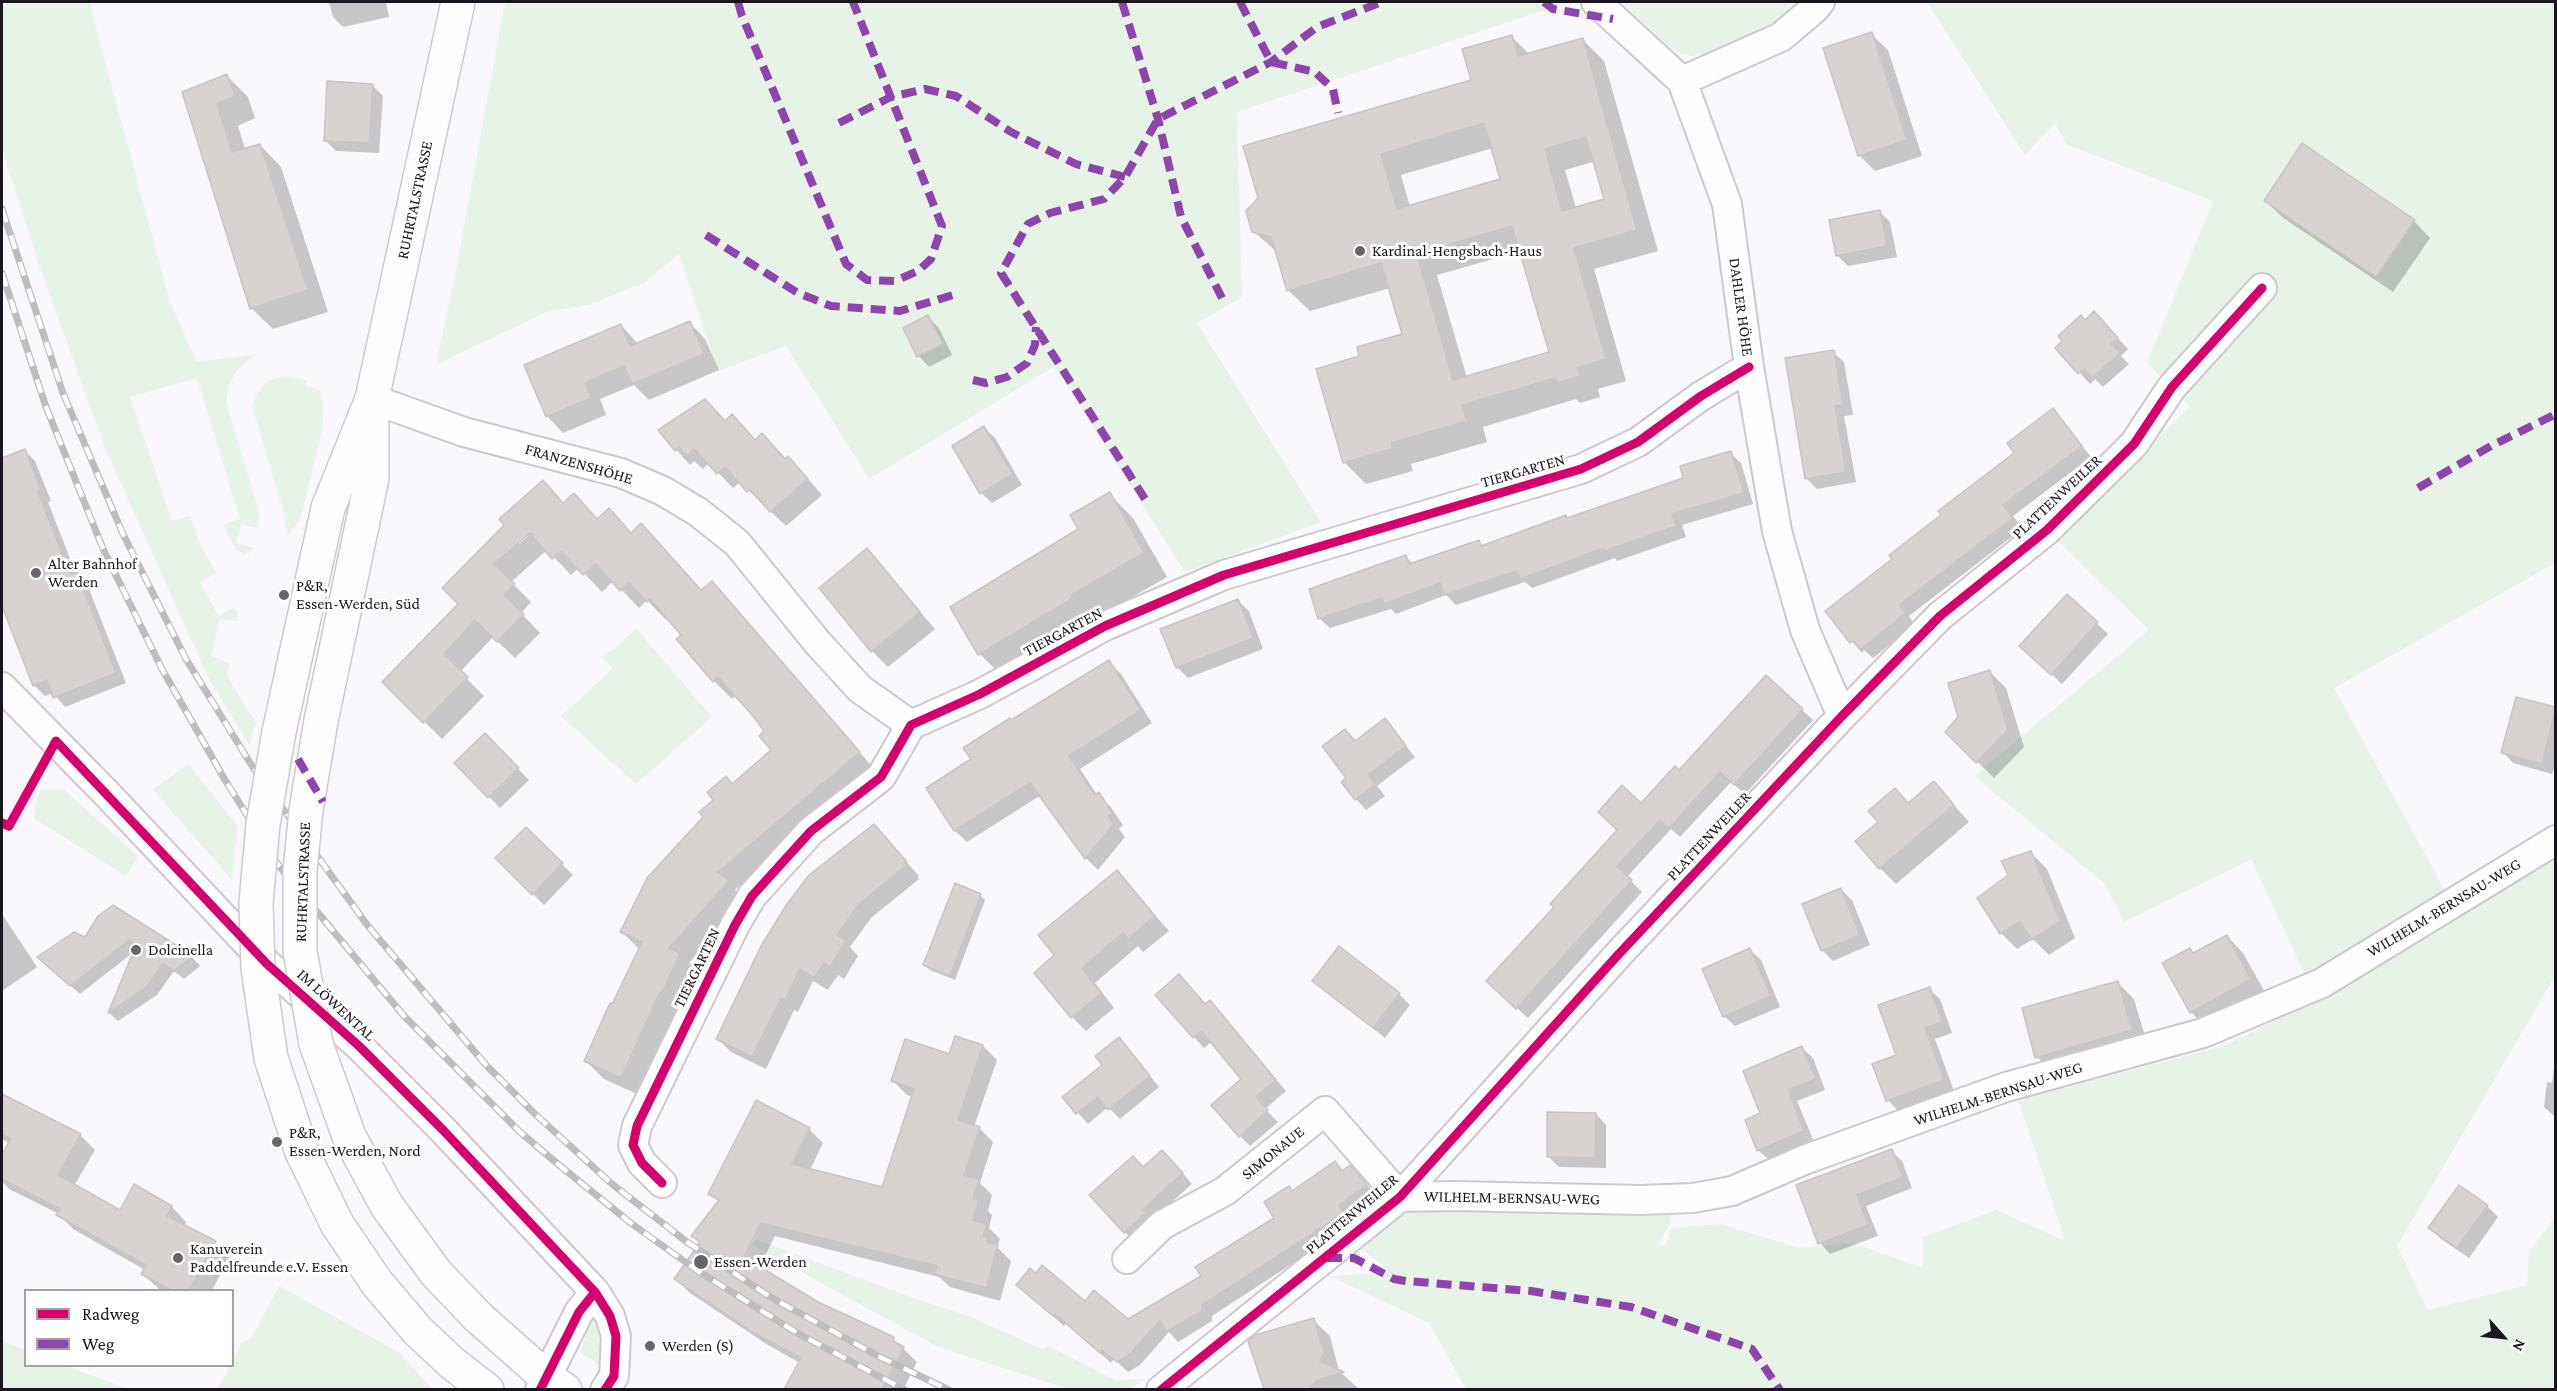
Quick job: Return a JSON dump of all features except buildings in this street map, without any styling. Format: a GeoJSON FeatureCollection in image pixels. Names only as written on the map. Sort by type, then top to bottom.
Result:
{"type":"FeatureCollection","features":[{"type":"Feature","properties":{"kind":"main road","name":"RUHRTALSTRASSE"},"geometry":{"type":"LineString","coordinates":[[458,2],[372,399],[328,508],[279,732],[263,824],[256,903],[258,968],[271,1058],[302,1152],[337,1224],[377,1283],[417,1330],[452,1363],[487,1389]]}},
{"type":"Feature","properties":{"kind":"main road","name":"RUHRTALSTRASSE"},"geometry":{"type":"LineString","coordinates":[[372,399],[372,478],[321,722],[306,810],[300,871],[300,951],[316,1044],[349,1136],[387,1206],[436,1273],[550,1386]]}},
{"type":"Feature","properties":{"kind":"street","name":"DAHLER HÖHE"},"geometry":{"type":"LineString","coordinates":[[1596,2],[1682,81],[1727,204],[1749,367],[1776,531],[1805,630],[1842,716]]}},
{"type":"Feature","properties":{"kind":"street"},"geometry":{"type":"LineString","coordinates":[[1682,81],[1781,37],[1820,2]]}},
{"type":"Feature","properties":{"kind":"street","name":"PLATTENWEILER"},"geometry":{"type":"LineString","coordinates":[[1161,1389],[1400,1197],[1617,956],[1842,716],[1940,616],[2047,530],[2134,444],[2172,387],[2262,288]]}},
{"type":"Feature","properties":{"kind":"street","name":"TIERGARTEN"},"geometry":{"type":"LineString","coordinates":[[662,1183],[642,1163],[633,1145],[637,1126],[735,925],[752,896],[811,831],[881,777],[911,725],[980,694],[1104,626],[1224,575],[1581,469],[1638,442],[1701,396],[1749,367]]}},
{"type":"Feature","properties":{"kind":"street","name":"FRANZENSHÖHE"},"geometry":{"type":"LineString","coordinates":[[372,399],[464,432],[621,473],[663,491],[698,512],[737,543],[817,642],[860,689],[911,725]]}},
{"type":"Feature","properties":{"kind":"street","name":"IM LÖWENTAL"},"geometry":{"type":"LineString","coordinates":[[2,687],[109,796],[267,964],[359,1046],[443,1130],[595,1292],[610,1316],[616,1336],[614,1376],[605,1389]]}},
{"type":"Feature","properties":{"kind":"street","name":"WILHELM-BERNSAU-WEG"},"geometry":{"type":"LineString","coordinates":[[1400,1197],[1641,1200],[1693,1198],[1732,1191],[1804,1160],[2006,1088],[2203,1033],[2322,983],[2556,840]]}},
{"type":"Feature","properties":{"kind":"street","name":"SIMONAUE"},"geometry":{"type":"LineString","coordinates":[[1127,1259],[1162,1225],[1225,1191],[1325,1111],[1400,1197]]}},
{"type":"Feature","properties":{"kind":"street"},"geometry":{"type":"LineString","coordinates":[[550,1386],[579,1312],[595,1292]]}},
{"type":"Feature","properties":{"kind":"green space"},"geometry":{"type":"Polygon","coordinates":[[[2,2],[89,2],[170,302],[197,362],[258,354],[238,368],[229,385],[226,402],[260,515],[257,528],[241,524],[236,543],[255,548],[248,554],[236,550],[223,525],[240,519],[197,378],[130,397],[172,521],[190,516],[200,544],[216,573],[200,583],[219,616],[232,608],[238,613],[238,621],[220,619],[211,656],[230,663],[227,676],[256,723],[249,745],[208,677],[105,448],[40,268],[2,149],[2,2]]]}},
{"type":"Feature","properties":{"kind":"green space"},"geometry":{"type":"Polygon","coordinates":[[[505,2],[1569,2],[1237,112],[1242,297],[1197,323],[1321,522],[1185,572],[1055,366],[869,479],[786,346],[718,371],[679,254],[644,283],[588,305],[546,312],[436,365],[457,265],[505,2]]]}},
{"type":"Feature","properties":{"kind":"green space"},"geometry":{"type":"Polygon","coordinates":[[[1621,2],[1803,2],[1784,21],[1744,47],[1691,56],[1674,51],[1621,2]]]}},
{"type":"Feature","properties":{"kind":"green space"},"geometry":{"type":"Polygon","coordinates":[[[1927,2],[2555,2],[2555,563],[2334,688],[2447,894],[2305,975],[2251,859],[2124,922],[2104,883],[1974,776],[2149,630],[2054,537],[2190,407],[2147,363],[2213,201],[2066,144],[2055,123],[2025,155],[1927,2]]]}},
{"type":"Feature","properties":{"kind":"green space"},"geometry":{"type":"Polygon","coordinates":[[[282,376],[307,380],[306,386],[320,390],[324,408],[321,435],[300,520],[287,536],[285,517],[252,406],[258,392],[266,382],[282,376]]]}},
{"type":"Feature","properties":{"kind":"green space"},"geometry":{"type":"Polygon","coordinates":[[[636,628],[712,717],[636,784],[561,716],[613,669],[601,656],[614,649],[636,628]]]}},
{"type":"Feature","properties":{"kind":"green space"},"geometry":{"type":"Polygon","coordinates":[[[188,764],[238,826],[232,880],[153,790],[188,764]]]}},
{"type":"Feature","properties":{"kind":"green space"},"geometry":{"type":"Polygon","coordinates":[[[63,789],[138,856],[126,876],[35,819],[34,810],[40,790],[63,789]]]}},
{"type":"Feature","properties":{"kind":"green space"},"geometry":{"type":"Polygon","coordinates":[[[2555,855],[2555,976],[2397,1246],[2428,1310],[2527,1285],[2529,1251],[2555,1218],[2555,1389],[1466,1389],[1429,1323],[1330,1276],[1389,1273],[1354,1243],[1396,1213],[1671,1210],[1671,1222],[1658,1245],[1666,1245],[1671,1228],[1720,1224],[1800,1248],[1853,1243],[1923,1268],[1923,1237],[1996,1210],[2065,1241],[2018,1100],[2224,1046],[2330,993],[2555,855]]]}},
{"type":"Feature","properties":{"kind":"green space"},"geometry":{"type":"Polygon","coordinates":[[[755,1239],[913,1298],[971,1317],[1042,1349],[1048,1346],[1115,1380],[1146,1379],[1129,1389],[1068,1389],[938,1347],[752,1245],[755,1239]]]}},
{"type":"Feature","properties":{"kind":"green space"},"geometry":{"type":"Polygon","coordinates":[[[279,1286],[400,1353],[432,1389],[218,1389],[229,1367],[234,1367],[241,1343],[251,1339],[279,1286]]]}},
{"type":"Feature","properties":{"kind":"green space"},"geometry":{"type":"Polygon","coordinates":[[[593,1317],[600,1318],[602,1326],[600,1365],[581,1353],[585,1333],[593,1317]]]}},
{"type":"Feature","properties":{"kind":"green space"},"geometry":{"type":"Polygon","coordinates":[[[2,1341],[24,1350],[24,1367],[69,1367],[129,1389],[2,1389],[2,1341]]]}},
{"type":"Feature","properties":{"kind":"railway"},"geometry":{"type":"LineString","coordinates":[[2,209],[63,393],[123,534],[186,659],[252,766],[368,926],[486,1065],[535,1114],[612,1184],[687,1242],[772,1298],[878,1356],[949,1390]]}},
{"type":"Feature","properties":{"kind":"railway"},"geometry":{"type":"LineString","coordinates":[[2,273],[46,407],[104,551],[162,669],[225,780],[279,866],[404,1016],[520,1132],[559,1165],[632,1224],[698,1271],[799,1334],[905,1390]]}},
{"type":"Feature","properties":{"kind":"marked path"},"geometry":{"type":"LineString","coordinates":[[738,2],[846,264],[867,280],[895,281],[918,271],[931,259],[942,226],[853,2]]}},
{"type":"Feature","properties":{"kind":"marked path"},"geometry":{"type":"LineString","coordinates":[[1122,2],[1158,119],[1181,217],[1222,298]]}},
{"type":"Feature","properties":{"kind":"marked path"},"geometry":{"type":"LineString","coordinates":[[1240,2],[1271,62],[1315,72],[1333,89],[1338,113]]}},
{"type":"Feature","properties":{"kind":"marked path"},"geometry":{"type":"LineString","coordinates":[[1145,499],[1001,273],[1028,224],[1050,213],[1104,199],[1125,177],[1158,119],[1271,62],[1317,27],[1382,2]]}},
{"type":"Feature","properties":{"kind":"marked path"},"geometry":{"type":"LineString","coordinates":[[1544,2],[1553,9],[1613,19]]}},
{"type":"Feature","properties":{"kind":"marked path"},"geometry":{"type":"LineString","coordinates":[[839,123],[891,97],[925,89],[956,96],[1011,132],[1076,164],[1125,177]]}},
{"type":"Feature","properties":{"kind":"marked path"},"geometry":{"type":"LineString","coordinates":[[706,235],[798,293],[831,306],[900,311],[953,295]]}},
{"type":"Feature","properties":{"kind":"marked path"},"geometry":{"type":"LineString","coordinates":[[973,380],[986,383],[1007,377],[1027,363],[1035,345],[1036,327]]}},
{"type":"Feature","properties":{"kind":"marked path"},"geometry":{"type":"LineString","coordinates":[[2418,488],[2491,446],[2556,414]]}},
{"type":"Feature","properties":{"kind":"marked path"},"geometry":{"type":"LineString","coordinates":[[298,759],[323,802]]}},
{"type":"Feature","properties":{"kind":"marked path"},"geometry":{"type":"LineString","coordinates":[[1327,1258],[1354,1258],[1394,1279],[1406,1281],[1531,1291],[1631,1307],[1752,1349],[1780,1390]]}},
{"type":"Feature","properties":{"kind":"cycle path"},"geometry":{"type":"LineString","coordinates":[[1161,1390],[1400,1197],[1617,956],[1842,716],[1940,616],[2047,530],[2134,444],[2172,387],[2262,288]]}},
{"type":"Feature","properties":{"kind":"cycle path"},"geometry":{"type":"LineString","coordinates":[[662,1183],[642,1163],[633,1145],[637,1126],[735,925],[752,896],[811,831],[881,777],[911,725],[980,694],[1105,626],[1224,575],[1581,469],[1638,442],[1701,396],[1749,367]]}},
{"type":"Feature","properties":{"kind":"cycle path"},"geometry":{"type":"LineString","coordinates":[[2,823],[9,826],[56,741],[267,964],[359,1046],[443,1130],[595,1292],[610,1316],[616,1336],[614,1376],[605,1390]]}},
{"type":"Feature","properties":{"kind":"cycle path"},"geometry":{"type":"LineString","coordinates":[[540,1390],[579,1312],[595,1292]]}},
{"type":"Feature","properties":{"kind":"place","name":"Kardinal-Hengsbach-Haus"},"geometry":{"type":"Point","coordinates":[1360,251]}},
{"type":"Feature","properties":{"kind":"place","name":"Alter Bahnhof Werden"},"geometry":{"type":"Point","coordinates":[36,573]}},
{"type":"Feature","properties":{"kind":"place","name":"P&R, Essen-Werden, Süd"},"geometry":{"type":"Point","coordinates":[284,595]}},
{"type":"Feature","properties":{"kind":"place","name":"Dolcinella"},"geometry":{"type":"Point","coordinates":[136,950]}},
{"type":"Feature","properties":{"kind":"place","name":"P&R, Essen-Werden, Nord"},"geometry":{"type":"Point","coordinates":[277,1142]}},
{"type":"Feature","properties":{"kind":"place","name":"Kanuverein Paddelfreunde e.V. Essen"},"geometry":{"type":"Point","coordinates":[178,1258]}},
{"type":"Feature","properties":{"kind":"place","name":"Essen-Werden"},"geometry":{"type":"Point","coordinates":[701,1262]}},
{"type":"Feature","properties":{"kind":"place","name":"Werden (S)"},"geometry":{"type":"Point","coordinates":[650,1346]}}]}
